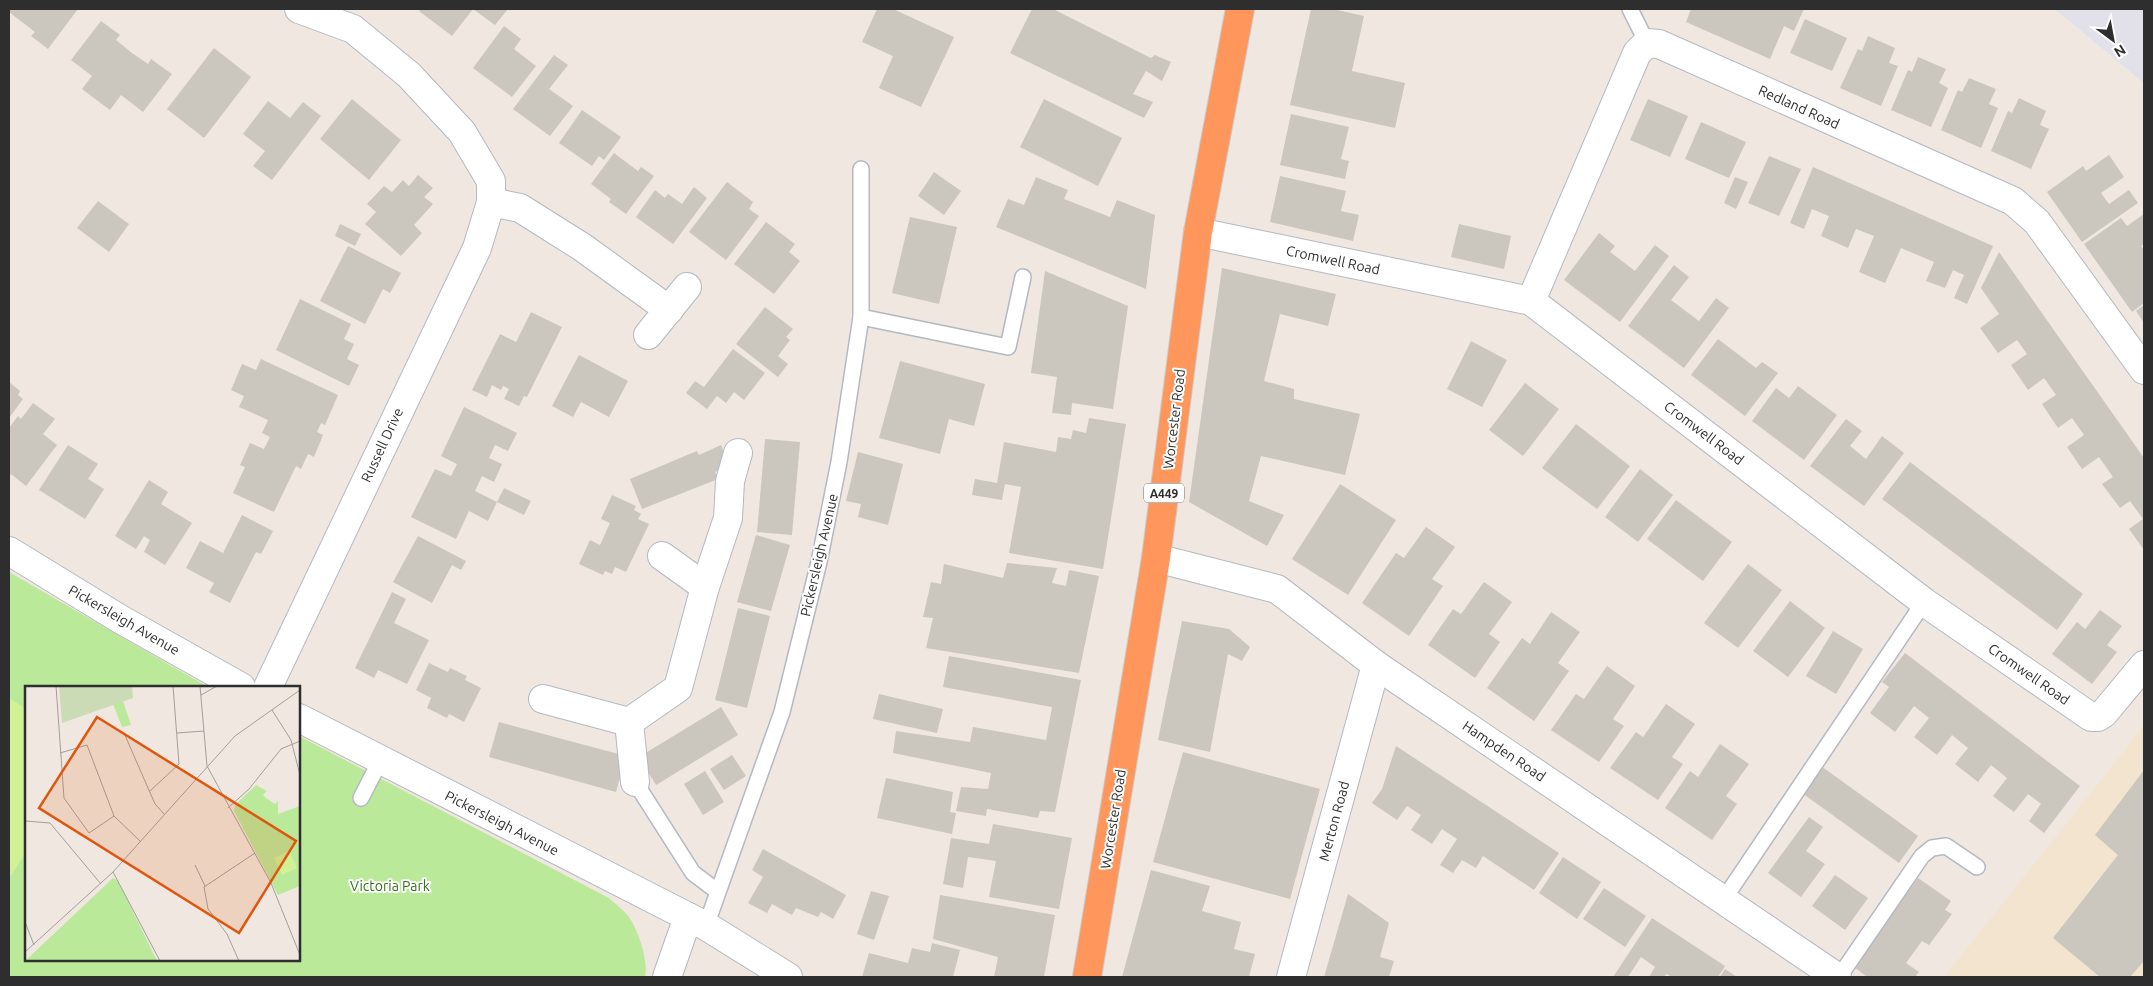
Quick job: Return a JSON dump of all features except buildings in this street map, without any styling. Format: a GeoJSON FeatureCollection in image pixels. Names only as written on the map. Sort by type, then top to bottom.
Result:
{"type":"FeatureCollection","features":[{"type":"Feature","properties":{"kind":"highway","name":"Worcester Road"},"geometry":{"type":"LineString","coordinates":[[1087,977],[1156,558],[1198,232],[1240,9]]}},
{"type":"Feature","properties":{"kind":"street","name":"Russell Drive"},"geometry":{"type":"LineString","coordinates":[[268,686],[477,248],[491,202],[491,181],[462,132],[409,75],[353,29],[300,9]]}},
{"type":"Feature","properties":{"kind":"street"},"geometry":{"type":"LineString","coordinates":[[1531,301],[1637,53],[1647,43]]}},
{"type":"Feature","properties":{"kind":"street","name":"Redland Road"},"geometry":{"type":"LineString","coordinates":[[1647,43],[1660,44],[2013,201],[2037,222],[2144,370]]}},
{"type":"Feature","properties":{"kind":"street"},"geometry":{"type":"LineString","coordinates":[[491,202],[520,208],[582,247],[669,310]]}},
{"type":"Feature","properties":{"kind":"street","name":"Cromwell Road"},"geometry":{"type":"LineString","coordinates":[[1198,232],[1531,301],[1924,602],[2091,717],[2098,717],[2104,713],[2144,664]]}},
{"type":"Feature","properties":{"kind":"street"},"geometry":{"type":"LineString","coordinates":[[648,335],[687,287]]}},
{"type":"Feature","properties":{"kind":"street"},"geometry":{"type":"LineString","coordinates":[[629,722],[678,688],[705,587],[728,518],[730,481],[738,453]]}},
{"type":"Feature","properties":{"kind":"street","name":"Pickersleigh Avenue"},"geometry":{"type":"LineString","coordinates":[[9,551],[120,619],[239,686]]}},
{"type":"Feature","properties":{"kind":"street"},"geometry":{"type":"LineString","coordinates":[[662,556],[705,587]]}},
{"type":"Feature","properties":{"kind":"street","name":"Hampden Road"},"geometry":{"type":"LineString","coordinates":[[1156,558],[1277,589],[1376,665],[1838,977]]}},
{"type":"Feature","properties":{"kind":"street","name":"Merton Road"},"geometry":{"type":"LineString","coordinates":[[1291,977],[1376,665]]}},
{"type":"Feature","properties":{"kind":"street"},"geometry":{"type":"LineString","coordinates":[[543,698],[629,722]]}},
{"type":"Feature","properties":{"kind":"street","name":"Pickersleigh Avenue"},"geometry":{"type":"LineString","coordinates":[[300,719],[697,922],[788,977]]}},
{"type":"Feature","properties":{"kind":"street"},"geometry":{"type":"LineString","coordinates":[[629,722],[635,782]]}},
{"type":"Feature","properties":{"kind":"street"},"geometry":{"type":"LineString","coordinates":[[666,977],[697,922]]}},
{"type":"Feature","properties":{"kind":"lane"},"geometry":{"type":"LineString","coordinates":[[1630,9],[1647,43]]}},
{"type":"Feature","properties":{"kind":"lane","name":"Pickersleigh Avenue"},"geometry":{"type":"LineString","coordinates":[[697,922],[717,891],[784,703],[819,562],[839,462],[861,317],[861,170]]}},
{"type":"Feature","properties":{"kind":"lane"},"geometry":{"type":"LineString","coordinates":[[861,317],[1008,347],[1023,277]]}},
{"type":"Feature","properties":{"kind":"lane"},"geometry":{"type":"LineString","coordinates":[[1724,899],[1924,602]]}},
{"type":"Feature","properties":{"kind":"lane"},"geometry":{"type":"LineString","coordinates":[[361,798],[380,761]]}},
{"type":"Feature","properties":{"kind":"lane"},"geometry":{"type":"LineString","coordinates":[[635,782],[693,873],[717,891]]}},
{"type":"Feature","properties":{"kind":"lane"},"geometry":{"type":"LineString","coordinates":[[1838,977],[1922,856],[1932,848],[1946,846],[1978,868]]}},
{"type":"Feature","properties":{"kind":"shaded area"},"geometry":{"type":"Polygon","coordinates":[[[2055,9],[2144,9],[2144,83],[2055,9]]]}},
{"type":"Feature","properties":{"kind":"shaded area"},"geometry":{"type":"Polygon","coordinates":[[[2144,725],[2144,977],[1944,977],[2120,756],[2144,725]]]}},
{"type":"Feature","properties":{"kind":"green space","name":"Victoria Park"},"geometry":{"type":"Polygon","coordinates":[[[9,572],[206,686],[25,686],[25,961],[300,961],[300,737],[609,898],[627,914],[636,930],[642,946],[646,971],[645,977],[9,977],[9,572]]]}},
{"type":"Feature","properties":{"kind":"green space"},"geometry":{"type":"Polygon","coordinates":[[[9,698],[25,708],[25,854],[9,879],[9,698]]]}}]}
